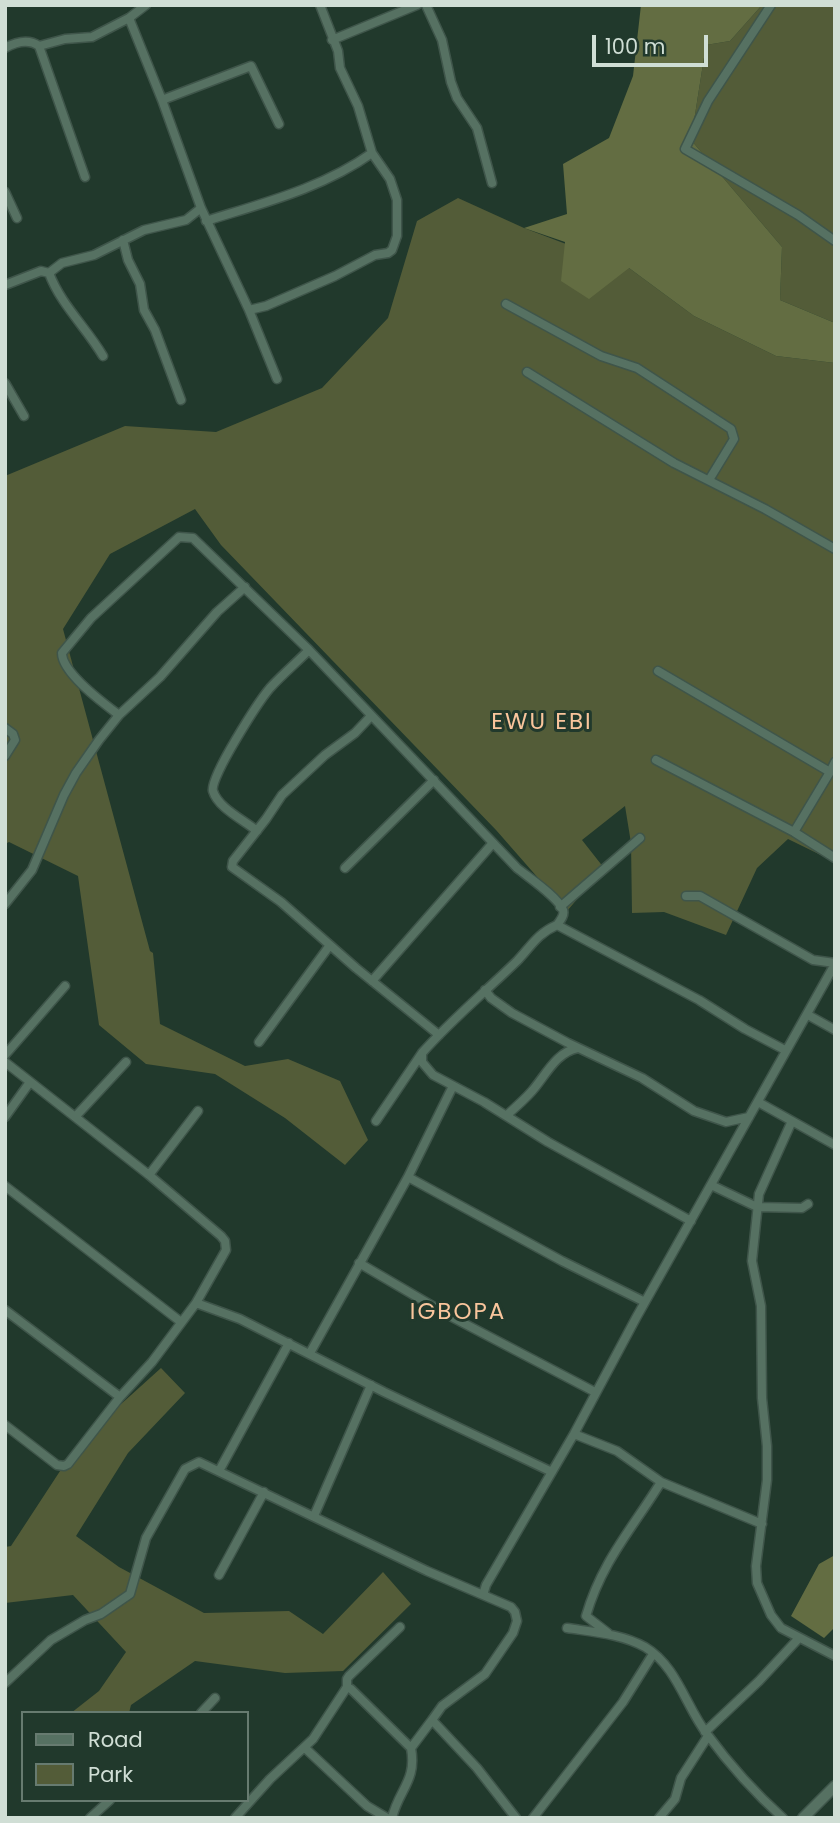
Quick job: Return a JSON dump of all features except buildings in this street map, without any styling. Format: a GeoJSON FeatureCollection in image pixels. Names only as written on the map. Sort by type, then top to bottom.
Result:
{"type":"FeatureCollection","features":[{"type":"Feature","properties":{"kind":"street"},"geometry":{"type":"LineString","coordinates":[[39,46],[65,39],[92,37],[129,18],[146,5]]}},
{"type":"Feature","properties":{"kind":"street"},"geometry":{"type":"LineString","coordinates":[[249,310],[265,306],[335,276],[375,255],[387,253],[392,250],[397,236],[397,200],[390,179],[372,153],[358,106],[340,68],[338,51],[331,40],[320,5]]}},
{"type":"Feature","properties":{"kind":"street"},"geometry":{"type":"LineString","coordinates":[[331,40],[417,5]]}},
{"type":"Feature","properties":{"kind":"street"},"geometry":{"type":"LineString","coordinates":[[426,5],[442,40],[454,90],[477,128],[492,183]]}},
{"type":"Feature","properties":{"kind":"street"},"geometry":{"type":"LineString","coordinates":[[771,5],[708,101],[685,149],[798,215],[835,241]]}},
{"type":"Feature","properties":{"kind":"street"},"geometry":{"type":"LineString","coordinates":[[129,18],[206,221],[249,310],[277,379]]}},
{"type":"Feature","properties":{"kind":"street"},"geometry":{"type":"LineString","coordinates":[[5,48],[20,42],[33,42],[39,46],[85,177]]}},
{"type":"Feature","properties":{"kind":"street"},"geometry":{"type":"LineString","coordinates":[[162,100],[251,66],[279,124]]}},
{"type":"Feature","properties":{"kind":"street"},"geometry":{"type":"LineString","coordinates":[[206,221],[300,191],[351,168],[372,153]]}},
{"type":"Feature","properties":{"kind":"street"},"geometry":{"type":"LineString","coordinates":[[5,192],[17,218]]}},
{"type":"Feature","properties":{"kind":"street"},"geometry":{"type":"LineString","coordinates":[[49,273],[62,263],[93,255],[144,230],[186,220],[201,208]]}},
{"type":"Feature","properties":{"kind":"street"},"geometry":{"type":"LineString","coordinates":[[123,240],[128,260],[140,284],[144,310],[155,330],[181,400]]}},
{"type":"Feature","properties":{"kind":"street"},"geometry":{"type":"LineString","coordinates":[[5,285],[41,271],[49,273]]}},
{"type":"Feature","properties":{"kind":"street"},"geometry":{"type":"LineString","coordinates":[[49,273],[62,300],[103,356]]}},
{"type":"Feature","properties":{"kind":"street"},"geometry":{"type":"LineString","coordinates":[[506,304],[601,356],[637,368],[731,429],[734,439],[709,481]]}},
{"type":"Feature","properties":{"kind":"street"},"geometry":{"type":"LineString","coordinates":[[527,372],[659,454],[835,549]]}},
{"type":"Feature","properties":{"kind":"street"},"geometry":{"type":"LineString","coordinates":[[5,383],[24,416]]}},
{"type":"Feature","properties":{"kind":"street"},"geometry":{"type":"LineString","coordinates":[[119,715],[97,699],[65,666],[62,653],[91,618],[179,537],[193,538],[309,650],[492,843],[560,907],[563,915],[558,925],[539,935],[422,1053],[376,1121]]}},
{"type":"Feature","properties":{"kind":"street"},"geometry":{"type":"LineString","coordinates":[[5,904],[32,870],[76,773],[119,715],[160,677],[217,612],[245,587]]}},
{"type":"Feature","properties":{"kind":"street"},"geometry":{"type":"LineString","coordinates":[[257,831],[221,804],[213,792],[214,779],[268,690],[309,650]]}},
{"type":"Feature","properties":{"kind":"street"},"geometry":{"type":"LineString","coordinates":[[658,671],[830,772]]}},
{"type":"Feature","properties":{"kind":"street"},"geometry":{"type":"LineString","coordinates":[[372,716],[282,794],[233,861],[232,867],[270,894],[439,1035]]}},
{"type":"Feature","properties":{"kind":"street"},"geometry":{"type":"LineString","coordinates":[[5,728],[13,734],[15,740],[5,756]]}},
{"type":"Feature","properties":{"kind":"street"},"geometry":{"type":"LineString","coordinates":[[656,760],[794,832],[835,858]]}},
{"type":"Feature","properties":{"kind":"street"},"geometry":{"type":"LineString","coordinates":[[794,832],[835,762]]}},
{"type":"Feature","properties":{"kind":"street"},"geometry":{"type":"LineString","coordinates":[[345,868],[434,780]]}},
{"type":"Feature","properties":{"kind":"street"},"geometry":{"type":"LineString","coordinates":[[560,907],[640,838]]}},
{"type":"Feature","properties":{"kind":"street"},"geometry":{"type":"LineString","coordinates":[[372,981],[492,843]]}},
{"type":"Feature","properties":{"kind":"street"},"geometry":{"type":"LineString","coordinates":[[483,1595],[490,1578],[574,1434],[835,964],[813,960],[700,896],[686,896]]}},
{"type":"Feature","properties":{"kind":"street"},"geometry":{"type":"LineString","coordinates":[[558,925],[699,1000],[744,1029],[785,1050]]}},
{"type":"Feature","properties":{"kind":"street"},"geometry":{"type":"LineString","coordinates":[[259,1042],[330,945]]}},
{"type":"Feature","properties":{"kind":"street"},"geometry":{"type":"LineString","coordinates":[[5,1055],[65,986]]}},
{"type":"Feature","properties":{"kind":"street"},"geometry":{"type":"LineString","coordinates":[[485,990],[491,998],[512,1013],[642,1078],[694,1111],[726,1122],[738,1135]]}},
{"type":"Feature","properties":{"kind":"street"},"geometry":{"type":"LineString","coordinates":[[808,1015],[835,1030]]}},
{"type":"Feature","properties":{"kind":"street"},"geometry":{"type":"LineString","coordinates":[[507,1115],[533,1090],[562,1055],[568,1050],[581,1048]]}},
{"type":"Feature","properties":{"kind":"street"},"geometry":{"type":"LineString","coordinates":[[422,1053],[422,1062],[433,1075],[691,1221]]}},
{"type":"Feature","properties":{"kind":"street"},"geometry":{"type":"LineString","coordinates":[[5,1062],[149,1175],[225,1241],[226,1250],[196,1303],[142,1374],[120,1397],[76,1457],[64,1466],[50,1461],[5,1425]]}},
{"type":"Feature","properties":{"kind":"street"},"geometry":{"type":"LineString","coordinates":[[75,1117],[126,1062]]}},
{"type":"Feature","properties":{"kind":"street"},"geometry":{"type":"LineString","coordinates":[[5,1117],[30,1082]]}},
{"type":"Feature","properties":{"kind":"street"},"geometry":{"type":"LineString","coordinates":[[310,1353],[408,1177],[453,1086]]}},
{"type":"Feature","properties":{"kind":"street"},"geometry":{"type":"LineString","coordinates":[[758,1102],[835,1145]]}},
{"type":"Feature","properties":{"kind":"street"},"geometry":{"type":"LineString","coordinates":[[149,1175],[198,1111]]}},
{"type":"Feature","properties":{"kind":"street"},"geometry":{"type":"LineString","coordinates":[[726,1122],[749,1116]]}},
{"type":"Feature","properties":{"kind":"street"},"geometry":{"type":"LineString","coordinates":[[792,1121],[764,1181],[757,1207],[752,1261],[761,1306],[762,1398],[767,1458],[767,1480],[756,1566],[757,1583],[762,1597],[781,1628],[835,1656]]}},
{"type":"Feature","properties":{"kind":"street"},"geometry":{"type":"LineString","coordinates":[[408,1177],[645,1303]]}},
{"type":"Feature","properties":{"kind":"street"},"geometry":{"type":"LineString","coordinates":[[711,1185],[757,1207],[802,1208],[808,1204]]}},
{"type":"Feature","properties":{"kind":"street"},"geometry":{"type":"LineString","coordinates":[[5,1186],[181,1322]]}},
{"type":"Feature","properties":{"kind":"street"},"geometry":{"type":"LineString","coordinates":[[359,1263],[448,1315],[596,1392]]}},
{"type":"Feature","properties":{"kind":"street"},"geometry":{"type":"LineString","coordinates":[[196,1303],[240,1319],[552,1472]]}},
{"type":"Feature","properties":{"kind":"street"},"geometry":{"type":"LineString","coordinates":[[5,1310],[120,1397]]}},
{"type":"Feature","properties":{"kind":"street"},"geometry":{"type":"LineString","coordinates":[[219,1471],[289,1343]]}},
{"type":"Feature","properties":{"kind":"street"},"geometry":{"type":"LineString","coordinates":[[314,1516],[371,1385]]}},
{"type":"Feature","properties":{"kind":"street"},"geometry":{"type":"LineString","coordinates":[[574,1434],[617,1451],[662,1482],[762,1524]]}},
{"type":"Feature","properties":{"kind":"street"},"geometry":{"type":"LineString","coordinates":[[5,1683],[9,1672],[51,1640],[85,1620],[101,1615],[130,1594],[145,1538],[185,1469],[199,1462],[428,1571],[511,1607],[515,1612],[517,1621],[513,1633],[485,1674],[442,1706],[411,1748]]}},
{"type":"Feature","properties":{"kind":"street"},"geometry":{"type":"LineString","coordinates":[[611,1634],[586,1616],[591,1598],[625,1533],[662,1482]]}},
{"type":"Feature","properties":{"kind":"street"},"geometry":{"type":"LineString","coordinates":[[219,1575],[264,1492]]}},
{"type":"Feature","properties":{"kind":"street"},"geometry":{"type":"LineString","coordinates":[[239,1816],[270,1779],[318,1733],[327,1715],[347,1688],[349,1676],[400,1627]]}},
{"type":"Feature","properties":{"kind":"street"},"geometry":{"type":"LineString","coordinates":[[567,1628],[611,1634],[643,1646],[653,1654],[681,1687],[707,1734],[783,1818]]}},
{"type":"Feature","properties":{"kind":"street"},"geometry":{"type":"LineString","coordinates":[[659,1818],[675,1799],[681,1778],[707,1734],[799,1638]]}},
{"type":"Feature","properties":{"kind":"street"},"geometry":{"type":"LineString","coordinates":[[533,1818],[623,1702],[653,1654]]}},
{"type":"Feature","properties":{"kind":"street"},"geometry":{"type":"LineString","coordinates":[[305,1748],[367,1806],[390,1818],[412,1775],[414,1763],[411,1748],[347,1688]]}},
{"type":"Feature","properties":{"kind":"street"},"geometry":{"type":"LineString","coordinates":[[203,1711],[215,1698]]}},
{"type":"Feature","properties":{"kind":"street"},"geometry":{"type":"LineString","coordinates":[[432,1720],[477,1768],[516,1818]]}},
{"type":"Feature","properties":{"kind":"street"},"geometry":{"type":"LineString","coordinates":[[803,1818],[835,1786]]}},
{"type":"Feature","properties":{"kind":"street"},"geometry":{"type":"LineString","coordinates":[[90,1818],[108,1802]]}},
{"type":"Feature","properties":{"kind":"green space"},"geometry":{"type":"Polygon","coordinates":[[[641,5],[762,5],[730,41],[706,45],[691,140],[782,247],[780,300],[835,323],[835,363],[776,356],[694,316],[629,268],[589,299],[561,281],[565,242],[524,228],[567,214],[563,164],[609,138],[633,76],[641,5]]]}},
{"type":"Feature","properties":{"kind":"green space"},"geometry":{"type":"Polygon","coordinates":[[[762,5],[835,5],[835,323],[780,300],[782,247],[691,140],[706,45],[730,41],[762,5]]]}},
{"type":"Feature","properties":{"kind":"green space"},"geometry":{"type":"Polygon","coordinates":[[[458,198],[524,228],[629,268],[694,316],[776,356],[835,363],[835,862],[788,839],[757,868],[726,935],[664,912],[632,913],[631,843],[625,806],[582,840],[604,868],[567,911],[496,830],[221,545],[195,509],[110,554],[63,629],[150,951],[153,953],[160,1024],[245,1066],[288,1059],[340,1081],[368,1140],[345,1165],[285,1118],[215,1074],[146,1064],[99,1025],[78,876],[9,842],[5,844],[5,476],[125,426],[216,432],[322,388],[388,318],[417,221],[458,198]]]}},
{"type":"Feature","properties":{"kind":"green space"},"geometry":{"type":"Polygon","coordinates":[[[161,1368],[185,1393],[128,1453],[76,1536],[119,1567],[204,1613],[289,1611],[323,1634],[383,1572],[411,1604],[343,1671],[285,1673],[195,1661],[131,1705],[130,1711],[74,1711],[99,1691],[126,1652],[73,1595],[5,1603],[5,1547],[11,1546],[79,1442],[161,1368]]]}},
{"type":"Feature","properties":{"kind":"green space"},"geometry":{"type":"Polygon","coordinates":[[[835,1555],[835,1627],[824,1638],[791,1616],[819,1564],[835,1555]]]}},
{"type":"Feature","properties":{"kind":"district","name":"EWU EBI"},"geometry":{"type":"Point","coordinates":[542,723]}},
{"type":"Feature","properties":{"kind":"district","name":"IGBOPA"},"geometry":{"type":"Point","coordinates":[458,1313]}}]}
